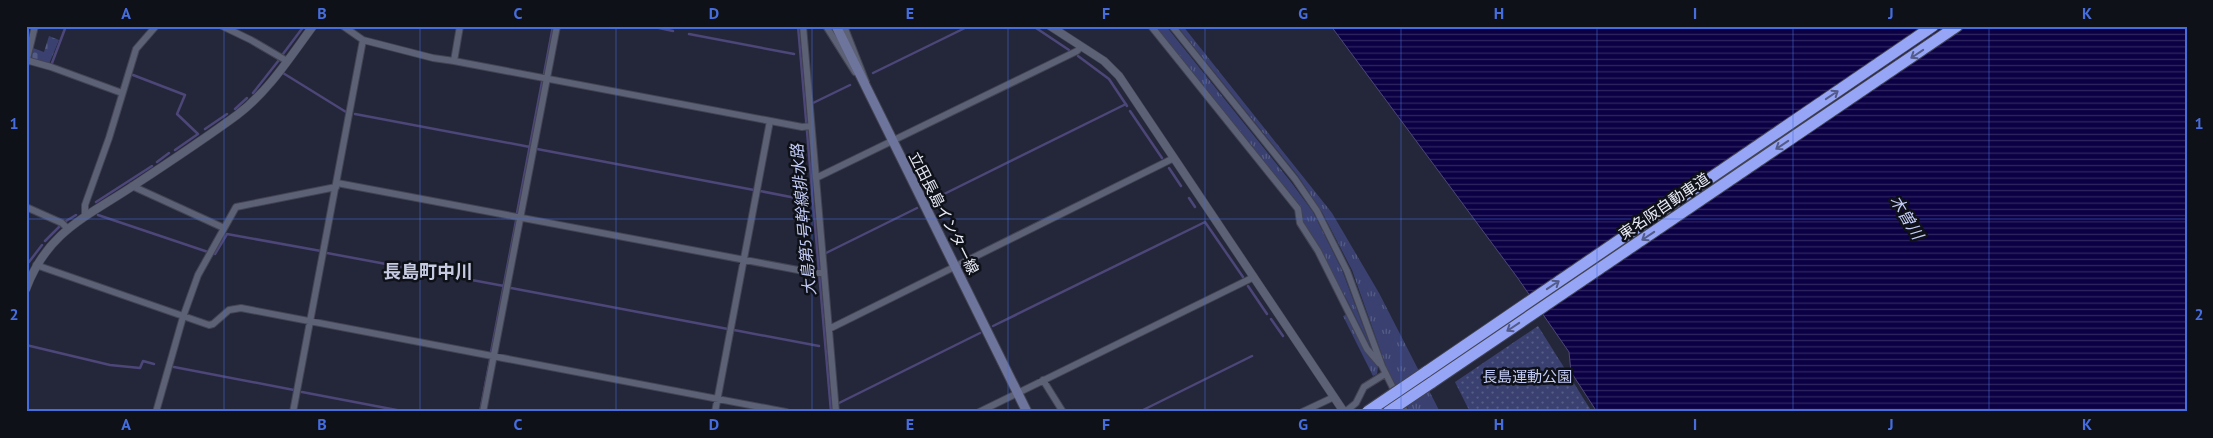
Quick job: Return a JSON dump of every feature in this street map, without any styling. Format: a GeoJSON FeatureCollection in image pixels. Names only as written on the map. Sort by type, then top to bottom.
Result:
{"type":"FeatureCollection","features":[{"type":"Feature","properties":{"kind":"highway","name":"東名阪自動車道"},"geometry":{"type":"LineString","coordinates":[[1367,412],[1933,26]]}},
{"type":"Feature","properties":{"kind":"highway","name":"東名阪自動車道"},"geometry":{"type":"LineString","coordinates":[[1388,412],[1958,26]]}},
{"type":"Feature","properties":{"kind":"main road","name":"立田長島インター線"},"geometry":{"type":"LineString","coordinates":[[836,26],[1027,412]]}},
{"type":"Feature","properties":{"kind":"street"},"geometry":{"type":"LineString","coordinates":[[35,26],[26,61],[51,67],[122,93]]}},
{"type":"Feature","properties":{"kind":"street"},"geometry":{"type":"LineString","coordinates":[[86,216],[85,205],[109,138],[136,49],[156,26]]}},
{"type":"Feature","properties":{"kind":"street"},"geometry":{"type":"LineString","coordinates":[[222,26],[251,40],[286,61]]}},
{"type":"Feature","properties":{"kind":"street"},"geometry":{"type":"LineString","coordinates":[[26,288],[32,269],[44,252],[68,229],[250,105],[313,26]]}},
{"type":"Feature","properties":{"kind":"street"},"geometry":{"type":"LineString","coordinates":[[343,26],[363,40],[433,58],[802,127],[811,126]]}},
{"type":"Feature","properties":{"kind":"street"},"geometry":{"type":"LineString","coordinates":[[454,61],[460,26]]}},
{"type":"Feature","properties":{"kind":"street"},"geometry":{"type":"LineString","coordinates":[[483,412],[556,26]]}},
{"type":"Feature","properties":{"kind":"street"},"geometry":{"type":"LineString","coordinates":[[803,26],[836,412]]}},
{"type":"Feature","properties":{"kind":"street"},"geometry":{"type":"LineString","coordinates":[[826,26],[842,54],[867,88]]}},
{"type":"Feature","properties":{"kind":"street"},"geometry":{"type":"LineString","coordinates":[[844,26],[865,75],[867,88]]}},
{"type":"Feature","properties":{"kind":"street"},"geometry":{"type":"LineString","coordinates":[[1050,26],[1104,61],[1119,76],[1344,412],[1356,403],[1364,387],[1385,374]]}},
{"type":"Feature","properties":{"kind":"street"},"geometry":{"type":"LineString","coordinates":[[1151,26],[1298,209],[1300,223],[1318,251],[1367,349],[1382,366]]}},
{"type":"Feature","properties":{"kind":"street"},"geometry":{"type":"LineString","coordinates":[[1172,26],[1317,210],[1347,271],[1385,374],[1405,412]]}},
{"type":"Feature","properties":{"kind":"street"},"geometry":{"type":"LineString","coordinates":[[293,412],[363,40]]}},
{"type":"Feature","properties":{"kind":"street"},"geometry":{"type":"LineString","coordinates":[[816,178],[1077,51],[1081,47]]}},
{"type":"Feature","properties":{"kind":"street"},"geometry":{"type":"LineString","coordinates":[[715,412],[770,121]]}},
{"type":"Feature","properties":{"kind":"street"},"geometry":{"type":"LineString","coordinates":[[829,329],[1174,158]]}},
{"type":"Feature","properties":{"kind":"street"},"geometry":{"type":"LineString","coordinates":[[156,412],[183,317],[198,275],[236,207],[336,185],[814,273],[823,273]]}},
{"type":"Feature","properties":{"kind":"street"},"geometry":{"type":"LineString","coordinates":[[132,186],[224,228]]}},
{"type":"Feature","properties":{"kind":"street"},"geometry":{"type":"LineString","coordinates":[[26,208],[62,223],[68,229]]}},
{"type":"Feature","properties":{"kind":"street"},"geometry":{"type":"LineString","coordinates":[[32,269],[183,317],[213,324],[229,310],[241,308],[786,412]]}},
{"type":"Feature","properties":{"kind":"street"},"geometry":{"type":"LineString","coordinates":[[979,412],[1254,277]]}},
{"type":"Feature","properties":{"kind":"street"},"geometry":{"type":"LineString","coordinates":[[1043,380],[1063,412]]}},
{"type":"Feature","properties":{"kind":"street"},"geometry":{"type":"LineString","coordinates":[[1302,412],[1334,396]]}},
{"type":"Feature","properties":{"kind":"green space"},"geometry":{"type":"Polygon","coordinates":[[[1155,26],[1166,26],[1313,212],[1342,270],[1372,350],[1346,298],[1303,223],[1301,207],[1155,26]]]}},
{"type":"Feature","properties":{"kind":"green space"},"geometry":{"type":"Polygon","coordinates":[[[1177,26],[1183,26],[1332,213],[1379,293],[1440,412],[1410,412],[1387,369],[1352,270],[1322,212],[1298,176],[1177,26]]]}},
{"type":"Feature","properties":{"kind":"green space"},"geometry":{"type":"Polygon","coordinates":[[[49,36],[59,40],[49,64],[31,58],[33,48],[44,52],[49,36]]]}},
{"type":"Feature","properties":{"kind":"green space"},"geometry":{"type":"Polygon","coordinates":[[[1348,314],[1371,359],[1378,367],[1377,374],[1373,376],[1343,316],[1348,314]]]}},
{"type":"Feature","properties":{"kind":"green space","name":"長島運動公園"},"geometry":{"type":"Polygon","coordinates":[[[1538,326],[1592,412],[1470,412],[1455,382],[1538,326]]]}},
{"type":"Feature","properties":{"kind":"water","name":"木曽川"},"geometry":{"type":"Polygon","coordinates":[[[1331,26],[2187,26],[2187,412],[1597,412],[1571,372],[1569,352],[1517,277],[1331,26]]]}},
{"type":"Feature","properties":{"kind":"waterway"},"geometry":{"type":"LineString","coordinates":[[52,63],[66,26]]}},
{"type":"Feature","properties":{"kind":"waterway"},"geometry":{"type":"LineString","coordinates":[[283,54],[304,26]]}},
{"type":"Feature","properties":{"kind":"waterway"},"geometry":{"type":"LineString","coordinates":[[544,74],[553,26]]}},
{"type":"Feature","properties":{"kind":"waterway"},"geometry":{"type":"LineString","coordinates":[[650,26],[673,31]]}},
{"type":"Feature","properties":{"kind":"waterway","name":"大島第5号幹線排水路"},"geometry":{"type":"LineString","coordinates":[[798,26],[831,412]]}},
{"type":"Feature","properties":{"kind":"waterway"},"geometry":{"type":"LineString","coordinates":[[873,73],[969,26]]}},
{"type":"Feature","properties":{"kind":"waterway"},"geometry":{"type":"LineString","coordinates":[[1033,26],[1069,50]]}},
{"type":"Feature","properties":{"kind":"waterway"},"geometry":{"type":"LineString","coordinates":[[689,34],[794,54]]}},
{"type":"Feature","properties":{"kind":"waterway"},"geometry":{"type":"LineString","coordinates":[[1078,56],[1109,79],[1127,106]]}},
{"type":"Feature","properties":{"kind":"waterway"},"geometry":{"type":"LineString","coordinates":[[253,93],[279,60]]}},
{"type":"Feature","properties":{"kind":"waterway"},"geometry":{"type":"LineString","coordinates":[[283,73],[346,112]]}},
{"type":"Feature","properties":{"kind":"waterway"},"geometry":{"type":"LineString","coordinates":[[133,75],[185,95],[177,114],[198,134]]}},
{"type":"Feature","properties":{"kind":"waterway"},"geometry":{"type":"LineString","coordinates":[[517,213],[542,82]]}},
{"type":"Feature","properties":{"kind":"waterway"},"geometry":{"type":"LineString","coordinates":[[813,103],[850,85]]}},
{"type":"Feature","properties":{"kind":"waterway"},"geometry":{"type":"LineString","coordinates":[[235,109],[247,98]]}},
{"type":"Feature","properties":{"kind":"waterway"},"geometry":{"type":"LineString","coordinates":[[932,200],[1126,104]]}},
{"type":"Feature","properties":{"kind":"waterway"},"geometry":{"type":"LineString","coordinates":[[1130,111],[1162,158]]}},
{"type":"Feature","properties":{"kind":"waterway"},"geometry":{"type":"LineString","coordinates":[[205,129],[227,114]]}},
{"type":"Feature","properties":{"kind":"waterway"},"geometry":{"type":"LineString","coordinates":[[355,114],[530,147]]}},
{"type":"Feature","properties":{"kind":"waterway"},"geometry":{"type":"LineString","coordinates":[[175,150],[198,134]]}},
{"type":"Feature","properties":{"kind":"waterway"},"geometry":{"type":"LineString","coordinates":[[537,149],[754,190]]}},
{"type":"Feature","properties":{"kind":"waterway"},"geometry":{"type":"LineString","coordinates":[[157,162],[169,153]]}},
{"type":"Feature","properties":{"kind":"waterway"},"geometry":{"type":"LineString","coordinates":[[96,202],[152,166]]}},
{"type":"Feature","properties":{"kind":"waterway"},"geometry":{"type":"LineString","coordinates":[[1169,168],[1181,186]]}},
{"type":"Feature","properties":{"kind":"waterway"},"geometry":{"type":"LineString","coordinates":[[760,191],[806,200]]}},
{"type":"Feature","properties":{"kind":"waterway"},"geometry":{"type":"LineString","coordinates":[[1189,198],[1195,207]]}},
{"type":"Feature","properties":{"kind":"waterway"},"geometry":{"type":"LineString","coordinates":[[826,253],[917,208]]}},
{"type":"Feature","properties":{"kind":"waterway"},"geometry":{"type":"LineString","coordinates":[[66,221],[76,215]]}},
{"type":"Feature","properties":{"kind":"waterway"},"geometry":{"type":"LineString","coordinates":[[98,215],[208,252]]}},
{"type":"Feature","properties":{"kind":"waterway"},"geometry":{"type":"LineString","coordinates":[[491,352],[516,221]]}},
{"type":"Feature","properties":{"kind":"waterway"},"geometry":{"type":"LineString","coordinates":[[1205,222],[1243,277]]}},
{"type":"Feature","properties":{"kind":"waterway"},"geometry":{"type":"LineString","coordinates":[[993,326],[1205,222]]}},
{"type":"Feature","properties":{"kind":"waterway"},"geometry":{"type":"LineString","coordinates":[[45,241],[60,226]]}},
{"type":"Feature","properties":{"kind":"waterway"},"geometry":{"type":"LineString","coordinates":[[215,254],[227,234],[321,251]]}},
{"type":"Feature","properties":{"kind":"waterway"},"geometry":{"type":"LineString","coordinates":[[29,262],[42,245]]}},
{"type":"Feature","properties":{"kind":"waterway"},"geometry":{"type":"LineString","coordinates":[[327,253],[504,286]]}},
{"type":"Feature","properties":{"kind":"waterway"},"geometry":{"type":"LineString","coordinates":[[1248,286],[1267,314]]}},
{"type":"Feature","properties":{"kind":"waterway"},"geometry":{"type":"LineString","coordinates":[[511,288],[728,329]]}},
{"type":"Feature","properties":{"kind":"waterway"},"geometry":{"type":"LineString","coordinates":[[1271,319],[1283,336]]}},
{"type":"Feature","properties":{"kind":"waterway"},"geometry":{"type":"LineString","coordinates":[[734,330],[819,346]]}},
{"type":"Feature","properties":{"kind":"waterway"},"geometry":{"type":"LineString","coordinates":[[839,403],[980,333]]}},
{"type":"Feature","properties":{"kind":"waterway"},"geometry":{"type":"LineString","coordinates":[[26,345],[110,365],[140,368],[143,361],[154,364]]}},
{"type":"Feature","properties":{"kind":"waterway"},"geometry":{"type":"LineString","coordinates":[[1139,412],[1252,356]]}},
{"type":"Feature","properties":{"kind":"waterway"},"geometry":{"type":"LineString","coordinates":[[480,412],[490,360]]}},
{"type":"Feature","properties":{"kind":"waterway"},"geometry":{"type":"LineString","coordinates":[[174,367],[294,390]]}},
{"type":"Feature","properties":{"kind":"waterway"},"geometry":{"type":"LineString","coordinates":[[302,392],[407,412]]}},
{"type":"Feature","properties":{"kind":"district","name":"長島町中川"},"geometry":{"type":"Point","coordinates":[428,271]}}]}
